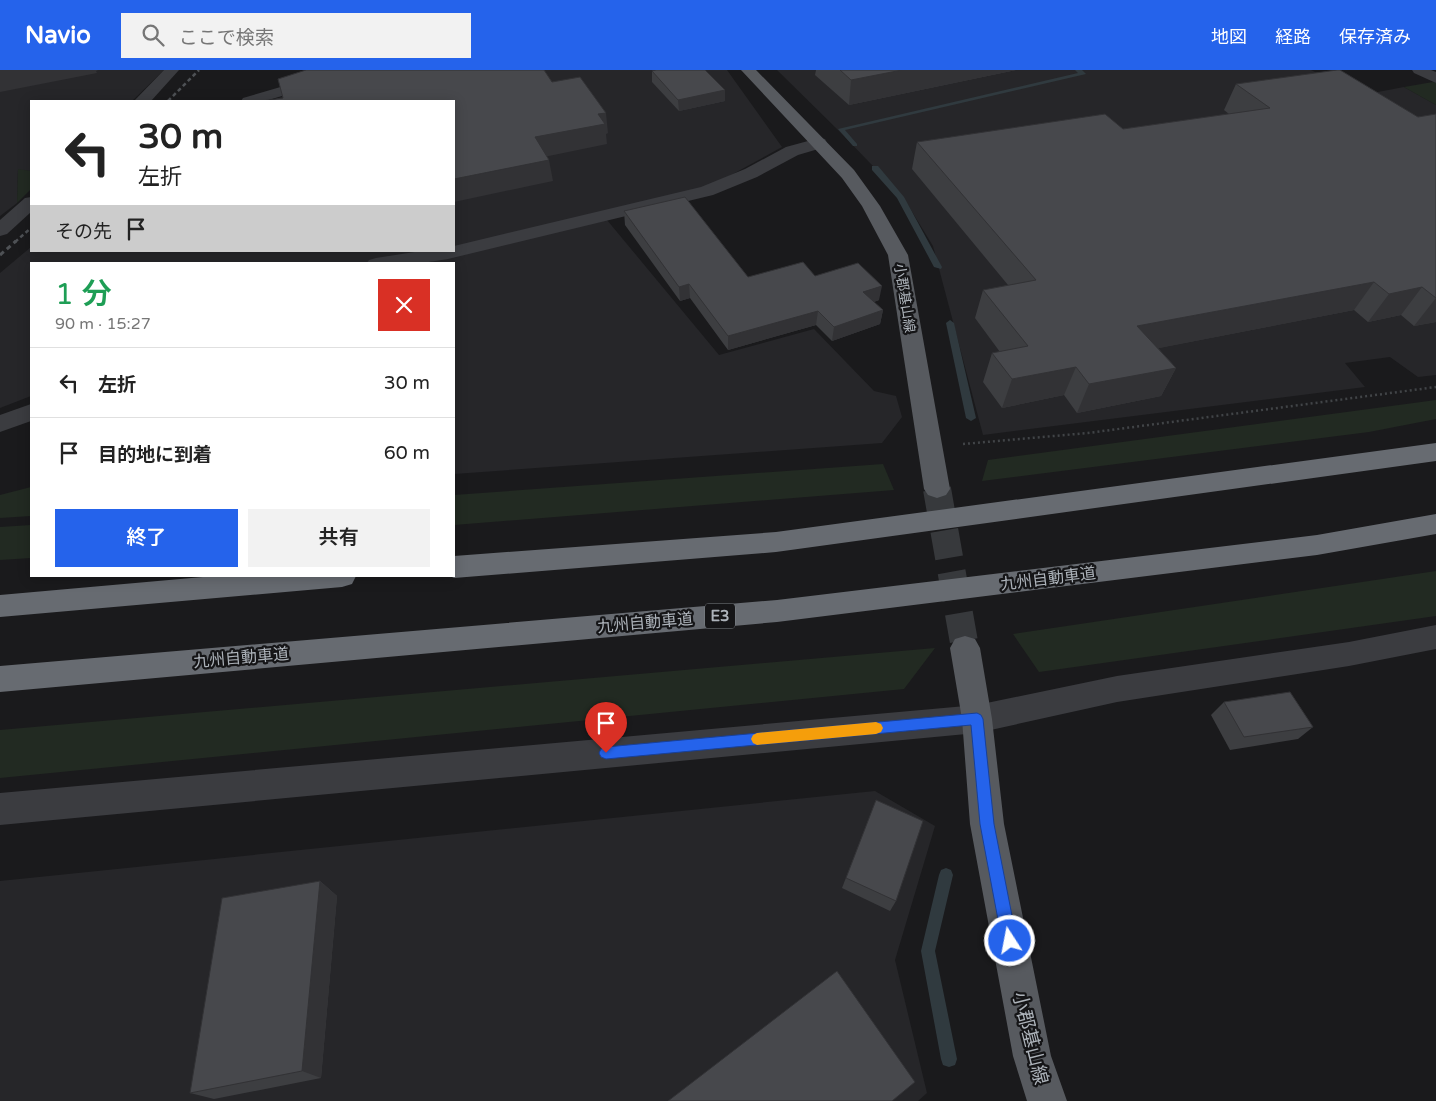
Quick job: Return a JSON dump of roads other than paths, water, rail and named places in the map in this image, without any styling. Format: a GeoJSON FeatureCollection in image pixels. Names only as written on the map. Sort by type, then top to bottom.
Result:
{"type":"FeatureCollection","features":[{"type":"Feature","properties":{"kind":"highway"},"geometry":{"type":"LineString","coordinates":[[455,567],[776,542],[1436,452]]}},
{"type":"Feature","properties":{"kind":"highway","name":"九州自動車道"},"geometry":{"type":"LineString","coordinates":[[0,679],[777,611],[1317,546],[1436,524]]}},
{"type":"Feature","properties":{"kind":"highway"},"geometry":{"type":"LineString","coordinates":[[0,606],[331,577]]}},
{"type":"Feature","properties":{"kind":"main road","name":"小郡基山線"},"geometry":{"type":"LineString","coordinates":[[748,70],[854,182],[898,254],[937,488]]}},
{"type":"Feature","properties":{"kind":"main road","name":"小郡基山線"},"geometry":{"type":"LineString","coordinates":[[965,648],[977,719],[987,824],[1032,1056],[1047,1101]]}},
{"type":"Feature","properties":{"kind":"street"},"geometry":{"type":"LineString","coordinates":[[143,100],[172,70]]}},
{"type":"Feature","properties":{"kind":"street"},"geometry":{"type":"LineString","coordinates":[[1419,70],[1436,78]]}},
{"type":"Feature","properties":{"kind":"street"},"geometry":{"type":"LineString","coordinates":[[253,100],[335,78]]}},
{"type":"Feature","properties":{"kind":"street"},"geometry":{"type":"LineString","coordinates":[[455,251],[707,191],[750,173],[792,151],[819,143]]}},
{"type":"Feature","properties":{"kind":"street"},"geometry":{"type":"LineString","coordinates":[[0,230],[30,203]]}},
{"type":"Feature","properties":{"kind":"street"},"geometry":{"type":"LineString","coordinates":[[389,262],[452,252]]}},
{"type":"Feature","properties":{"kind":"street"},"geometry":{"type":"LineString","coordinates":[[0,424],[30,412]]}},
{"type":"Feature","properties":{"kind":"street"},"geometry":{"type":"LineString","coordinates":[[0,809],[977,719],[1117,689],[1349,654],[1436,637]]}},
{"type":"Feature","properties":{"kind":"waterway"},"geometry":{"type":"LineString","coordinates":[[855,145],[841,129],[1083,74],[1078,70]]}},
{"type":"Feature","properties":{"kind":"waterway"},"geometry":{"type":"LineString","coordinates":[[875,168],[900,197],[938,267]]}},
{"type":"Feature","properties":{"kind":"waterway"},"geometry":{"type":"LineString","coordinates":[[950,323],[971,418]]}},
{"type":"Feature","properties":{"kind":"waterway"},"geometry":{"type":"LineString","coordinates":[[946,875],[928,951],[949,1059]]}},
{"type":"Feature","properties":{"kind":"tunnel"},"geometry":{"type":"LineString","coordinates":[[937,489],[965,648]]}},
{"type":"Feature","properties":{"kind":"railway"},"geometry":{"type":"LineString","coordinates":[[169,100],[199,70]]}},
{"type":"Feature","properties":{"kind":"railway"},"geometry":{"type":"LineString","coordinates":[[15,242],[30,229]]}},
{"type":"Feature","properties":{"kind":"railway"},"geometry":{"type":"LineString","coordinates":[[0,255],[16,241]]}}]}
